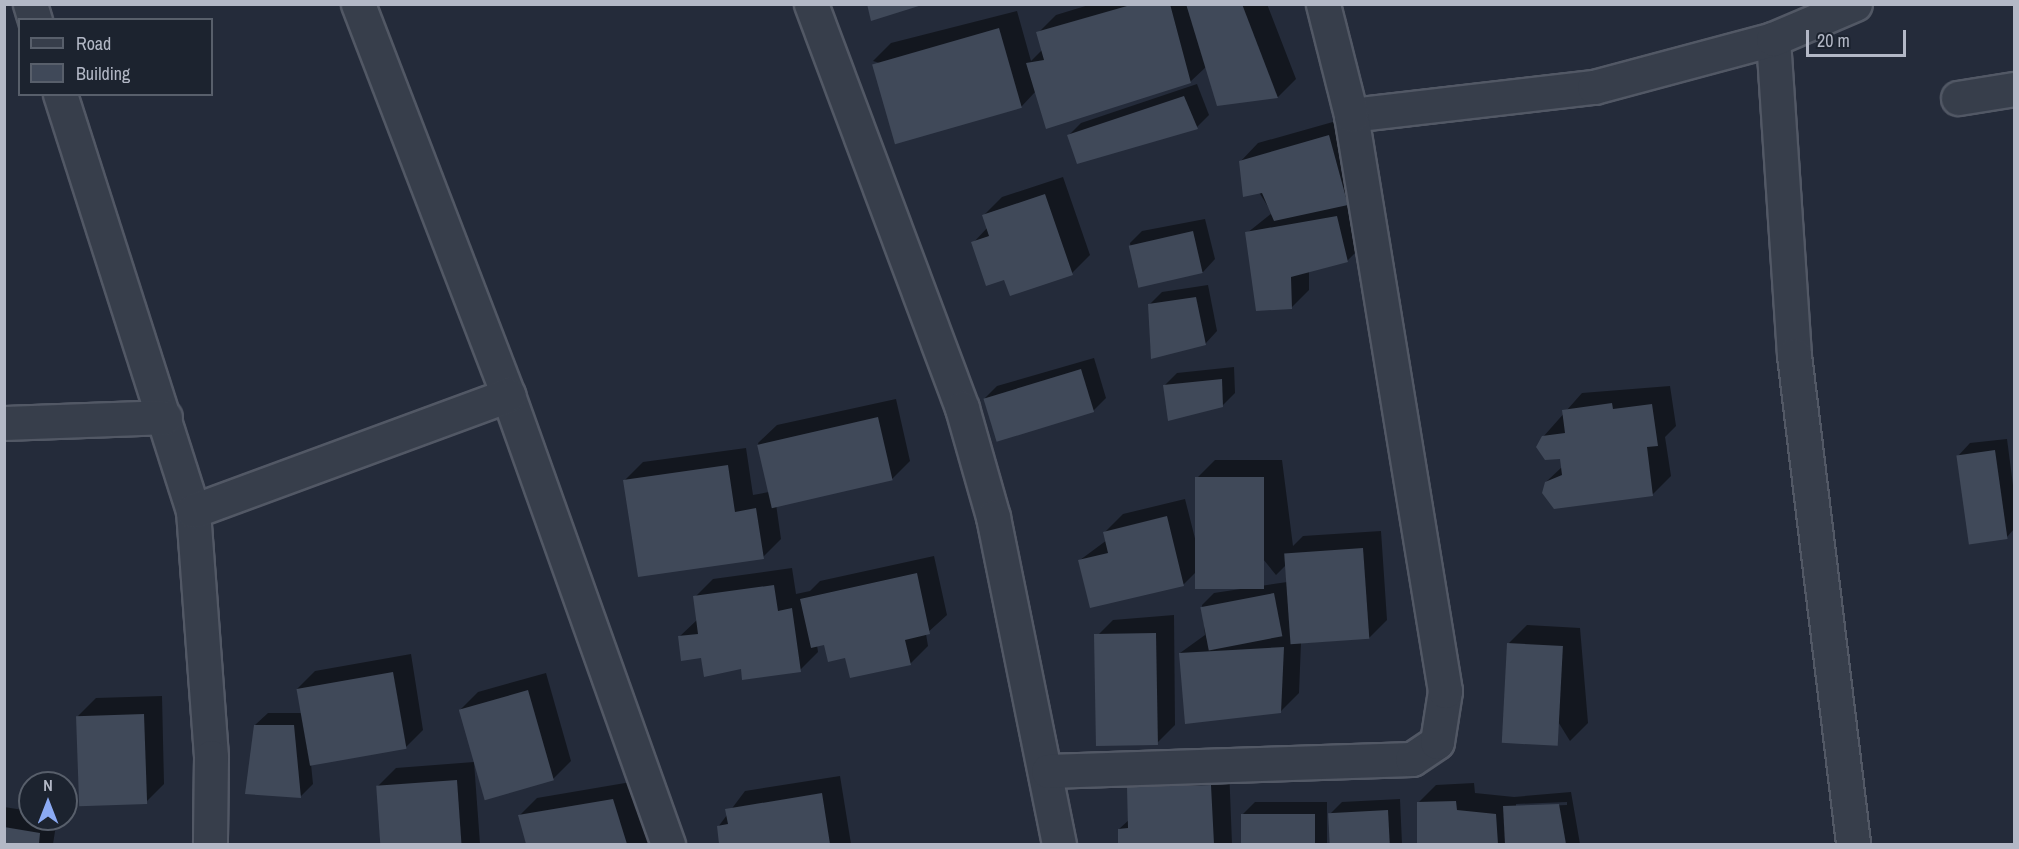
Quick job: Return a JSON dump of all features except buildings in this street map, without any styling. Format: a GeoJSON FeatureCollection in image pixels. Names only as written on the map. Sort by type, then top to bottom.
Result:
{"type":"FeatureCollection","features":[{"type":"Feature","properties":{"kind":"street"},"geometry":{"type":"LineString","coordinates":[[358,4],[508,395],[668,844]]}},
{"type":"Feature","properties":{"kind":"street"},"geometry":{"type":"LineString","coordinates":[[811,4],[962,408],[993,517],[1048,771],[1059,844]]}},
{"type":"Feature","properties":{"kind":"street"},"geometry":{"type":"LineString","coordinates":[[1048,771],[1412,759],[1437,742],[1445,691],[1351,115],[1323,4]]}},
{"type":"Feature","properties":{"kind":"street"},"geometry":{"type":"LineString","coordinates":[[1351,115],[1563,94],[1773,39],[1855,4]]}},
{"type":"Feature","properties":{"kind":"street"},"geometry":{"type":"LineString","coordinates":[[1773,39],[1794,355],[1853,844]]}},
{"type":"Feature","properties":{"kind":"street"},"geometry":{"type":"LineString","coordinates":[[1958,98],[2014,89]]}},
{"type":"Feature","properties":{"kind":"street"},"geometry":{"type":"LineString","coordinates":[[61,96],[165,417],[193,511],[211,757],[210,844]]}},
{"type":"Feature","properties":{"kind":"street"},"geometry":{"type":"LineString","coordinates":[[193,511],[508,395]]}},
{"type":"Feature","properties":{"kind":"street"},"geometry":{"type":"LineString","coordinates":[[4,423],[165,417]]}}]}
